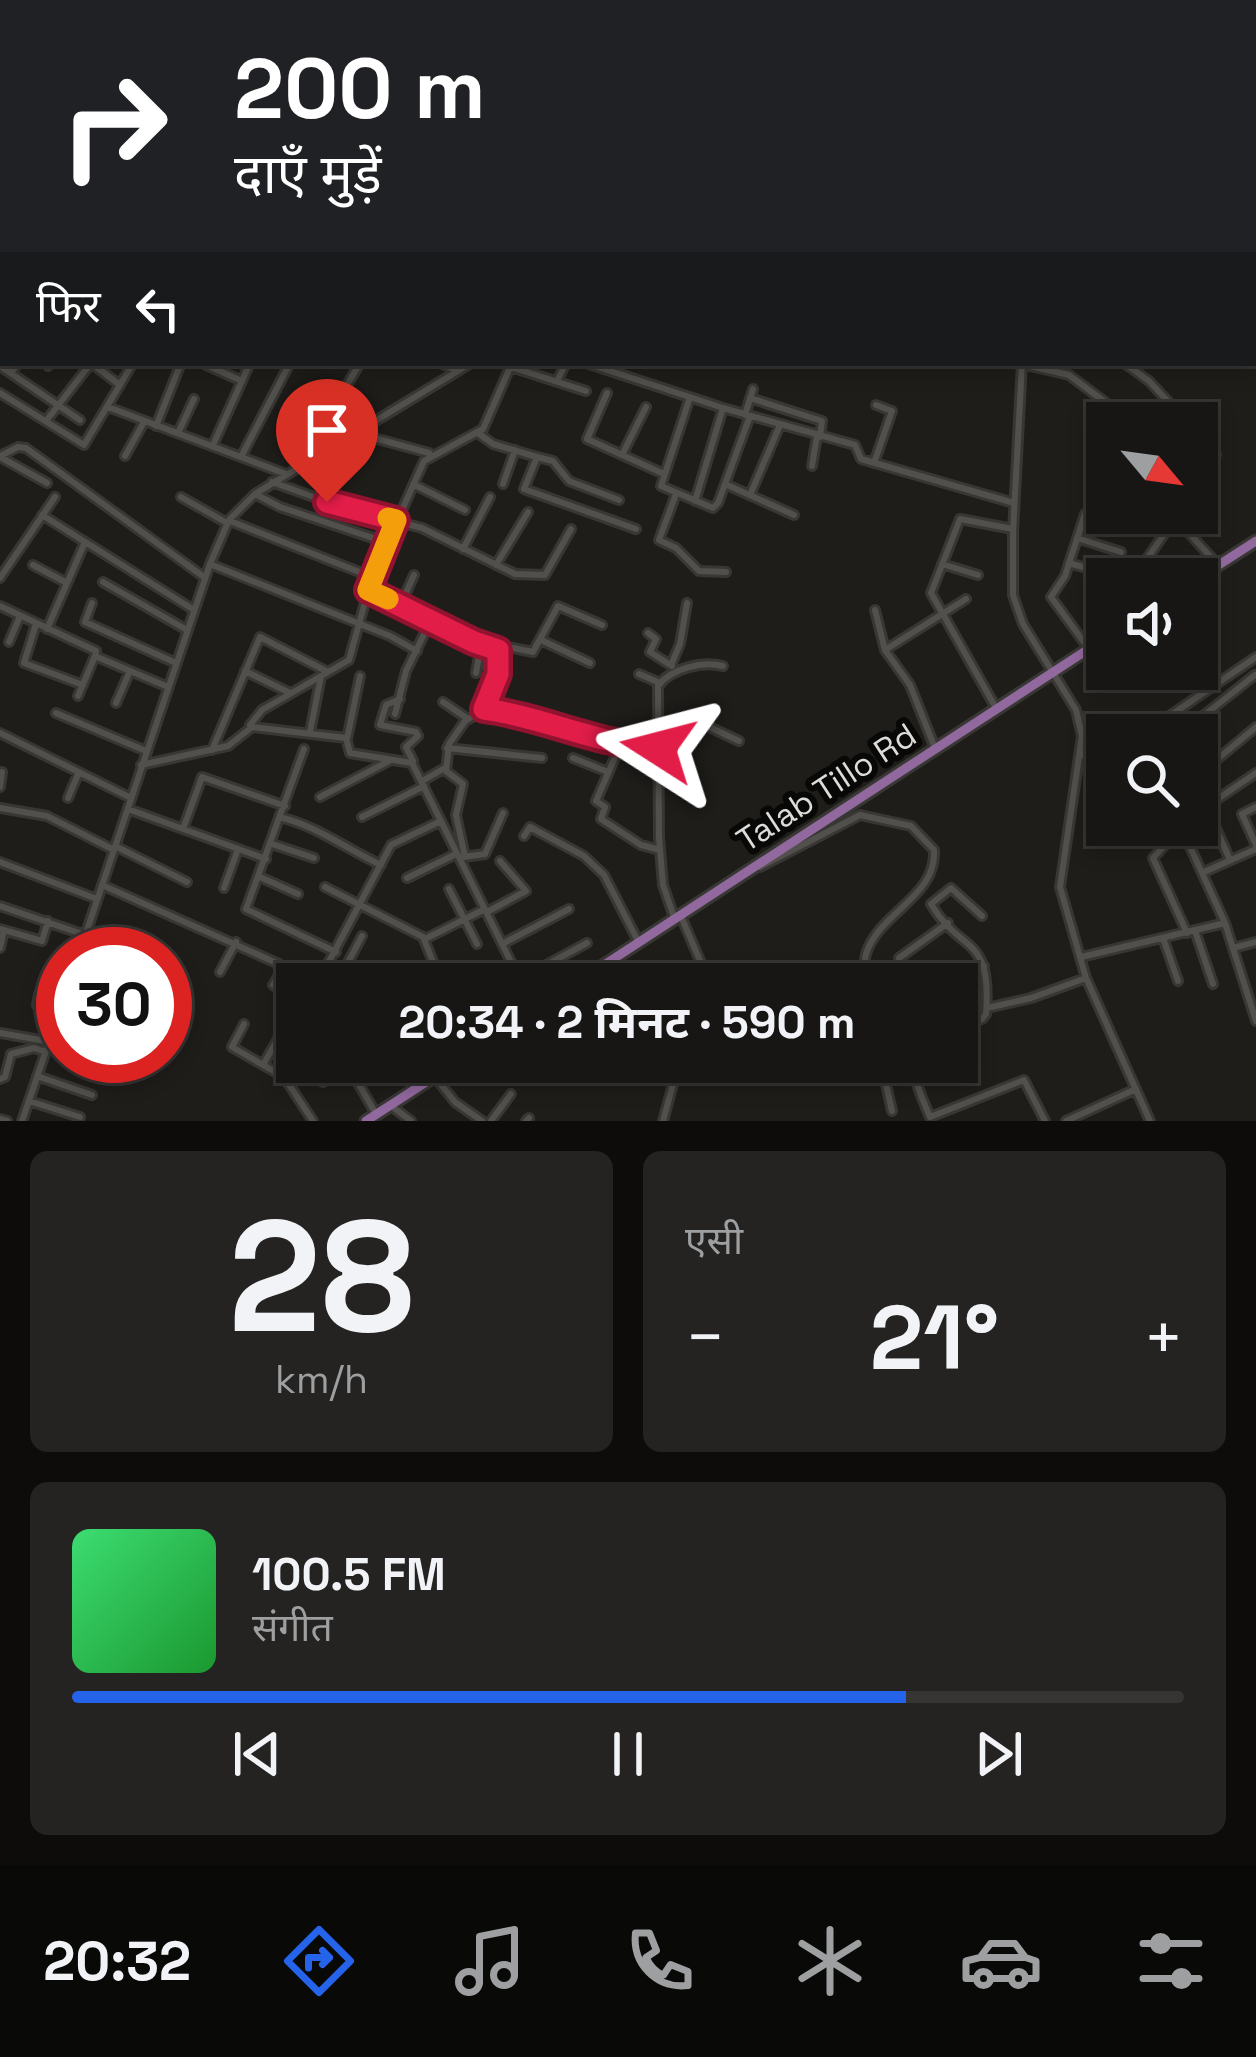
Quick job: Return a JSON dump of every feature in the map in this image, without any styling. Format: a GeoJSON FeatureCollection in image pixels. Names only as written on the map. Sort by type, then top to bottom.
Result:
{"type":"FeatureCollection","features":[{"type":"Feature","properties":{"kind":"main road"},"geometry":{"type":"LineString","coordinates":[[1218,565],[1256,542]]}},
{"type":"Feature","properties":{"kind":"main road","name":"Talab Tillo Rd"},"geometry":{"type":"LineString","coordinates":[[607,963],[1086,651]]}},
{"type":"Feature","properties":{"kind":"main road"},"geometry":{"type":"LineString","coordinates":[[371,1118],[424,1083]]}},
{"type":"Feature","properties":{"kind":"street"},"geometry":{"type":"LineString","coordinates":[[0,366],[80,420]]}},
{"type":"Feature","properties":{"kind":"street"},"geometry":{"type":"LineString","coordinates":[[11,373],[16,366]]}},
{"type":"Feature","properties":{"kind":"street"},"geometry":{"type":"LineString","coordinates":[[45,422],[89,366]]}},
{"type":"Feature","properties":{"kind":"street"},"geometry":{"type":"LineString","coordinates":[[95,366],[120,385]]}},
{"type":"Feature","properties":{"kind":"street"},"geometry":{"type":"LineString","coordinates":[[0,393],[84,445],[132,366]]}},
{"type":"Feature","properties":{"kind":"street"},"geometry":{"type":"LineString","coordinates":[[156,426],[180,366]]}},
{"type":"Feature","properties":{"kind":"street"},"geometry":{"type":"LineString","coordinates":[[209,366],[242,380]]}},
{"type":"Feature","properties":{"kind":"street"},"geometry":{"type":"LineString","coordinates":[[212,445],[249,366]]}},
{"type":"Feature","properties":{"kind":"street"},"geometry":{"type":"LineString","coordinates":[[242,455],[288,366]]}},
{"type":"Feature","properties":{"kind":"street"},"geometry":{"type":"LineString","coordinates":[[345,395],[357,366]]}},
{"type":"Feature","properties":{"kind":"street"},"geometry":{"type":"LineString","coordinates":[[447,366],[458,371]]}},
{"type":"Feature","properties":{"kind":"street"},"geometry":{"type":"LineString","coordinates":[[84,927],[225,521],[283,473],[466,366]]}},
{"type":"Feature","properties":{"kind":"street"},"geometry":{"type":"LineString","coordinates":[[141,765],[232,744],[258,713],[353,656],[372,577],[425,459],[484,427],[512,366]]}},
{"type":"Feature","properties":{"kind":"street"},"geometry":{"type":"LineString","coordinates":[[515,366],[586,391]]}},
{"type":"Feature","properties":{"kind":"street"},"geometry":{"type":"LineString","coordinates":[[557,382],[565,366]]}},
{"type":"Feature","properties":{"kind":"street"},"geometry":{"type":"LineString","coordinates":[[595,366],[855,446],[859,459],[874,464],[1014,503]]}},
{"type":"Feature","properties":{"kind":"street"},"geometry":{"type":"LineString","coordinates":[[1022,366],[1012,585],[1016,606],[1076,710],[1082,752],[1060,881],[1087,978],[1150,1121]]}},
{"type":"Feature","properties":{"kind":"street"},"geometry":{"type":"LineString","coordinates":[[1032,366],[1074,378],[1105,402]]}},
{"type":"Feature","properties":{"kind":"street"},"geometry":{"type":"LineString","coordinates":[[1128,366],[1168,402]]}},
{"type":"Feature","properties":{"kind":"street"},"geometry":{"type":"LineString","coordinates":[[607,393],[586,438],[664,475]]}},
{"type":"Feature","properties":{"kind":"street"},"geometry":{"type":"LineString","coordinates":[[690,397],[661,488],[715,508],[752,393],[822,421],[812,466]]}},
{"type":"Feature","properties":{"kind":"street"},"geometry":{"type":"LineString","coordinates":[[178,433],[194,399]]}},
{"type":"Feature","properties":{"kind":"street"},"geometry":{"type":"LineString","coordinates":[[874,464],[892,411],[876,405]]}},
{"type":"Feature","properties":{"kind":"street"},"geometry":{"type":"LineString","coordinates":[[107,407],[283,473]]}},
{"type":"Feature","properties":{"kind":"street"},"geometry":{"type":"LineString","coordinates":[[622,455],[646,407]]}},
{"type":"Feature","properties":{"kind":"street"},"geometry":{"type":"LineString","coordinates":[[695,501],[724,408]]}},
{"type":"Feature","properties":{"kind":"street"},"geometry":{"type":"LineString","coordinates":[[125,456],[144,422]]}},
{"type":"Feature","properties":{"kind":"street"},"geometry":{"type":"LineString","coordinates":[[367,425],[374,438],[433,454]]}},
{"type":"Feature","properties":{"kind":"street"},"geometry":{"type":"LineString","coordinates":[[750,495],[780,425]]}},
{"type":"Feature","properties":{"kind":"street"},"geometry":{"type":"LineString","coordinates":[[477,432],[490,442],[554,461],[568,481],[619,500]]}},
{"type":"Feature","properties":{"kind":"street"},"geometry":{"type":"LineString","coordinates":[[0,457],[26,448],[203,576]]}},
{"type":"Feature","properties":{"kind":"street"},"geometry":{"type":"LineString","coordinates":[[503,484],[515,450]]}},
{"type":"Feature","properties":{"kind":"street"},"geometry":{"type":"LineString","coordinates":[[0,457],[47,483]]}},
{"type":"Feature","properties":{"kind":"street"},"geometry":{"type":"LineString","coordinates":[[537,457],[524,489],[636,529]]}},
{"type":"Feature","properties":{"kind":"street"},"geometry":{"type":"LineString","coordinates":[[272,482],[396,520],[519,575],[544,575],[571,530]]}},
{"type":"Feature","properties":{"kind":"street"},"geometry":{"type":"LineString","coordinates":[[725,484],[794,515]]}},
{"type":"Feature","properties":{"kind":"street"},"geometry":{"type":"LineString","coordinates":[[416,485],[465,510]]}},
{"type":"Feature","properties":{"kind":"street"},"geometry":{"type":"LineString","coordinates":[[255,494],[385,542]]}},
{"type":"Feature","properties":{"kind":"street"},"geometry":{"type":"LineString","coordinates":[[676,494],[658,540],[673,545],[699,571],[726,572]]}},
{"type":"Feature","properties":{"kind":"street"},"geometry":{"type":"LineString","coordinates":[[0,578],[55,497]]}},
{"type":"Feature","properties":{"kind":"street"},"geometry":{"type":"LineString","coordinates":[[181,497],[225,521],[372,577]]}},
{"type":"Feature","properties":{"kind":"street"},"geometry":{"type":"LineString","coordinates":[[463,549],[490,497]]}},
{"type":"Feature","properties":{"kind":"street"},"geometry":{"type":"LineString","coordinates":[[496,566],[528,512]]}},
{"type":"Feature","properties":{"kind":"street"},"geometry":{"type":"LineString","coordinates":[[42,515],[192,608]]}},
{"type":"Feature","properties":{"kind":"street"},"geometry":{"type":"LineString","coordinates":[[1086,516],[1052,599],[1086,645]]}},
{"type":"Feature","properties":{"kind":"street"},"geometry":{"type":"LineString","coordinates":[[997,709],[930,596],[961,519],[1013,530]]}},
{"type":"Feature","properties":{"kind":"street"},"geometry":{"type":"LineString","coordinates":[[1190,534],[1212,558]]}},
{"type":"Feature","properties":{"kind":"street"},"geometry":{"type":"LineString","coordinates":[[1077,538],[1121,552]]}},
{"type":"Feature","properties":{"kind":"street"},"geometry":{"type":"LineString","coordinates":[[47,629],[85,542]]}},
{"type":"Feature","properties":{"kind":"street"},"geometry":{"type":"LineString","coordinates":[[1069,563],[1086,568]]}},
{"type":"Feature","properties":{"kind":"street"},"geometry":{"type":"LineString","coordinates":[[210,564],[417,651]]}},
{"type":"Feature","properties":{"kind":"street"},"geometry":{"type":"LineString","coordinates":[[942,564],[978,575]]}},
{"type":"Feature","properties":{"kind":"street"},"geometry":{"type":"LineString","coordinates":[[33,565],[67,583]]}},
{"type":"Feature","properties":{"kind":"street"},"geometry":{"type":"LineString","coordinates":[[401,604],[414,575]]}},
{"type":"Feature","properties":{"kind":"street"},"geometry":{"type":"LineString","coordinates":[[104,582],[185,629]]}},
{"type":"Feature","properties":{"kind":"street"},"geometry":{"type":"LineString","coordinates":[[368,590],[498,650]]}},
{"type":"Feature","properties":{"kind":"street"},"geometry":{"type":"LineString","coordinates":[[885,650],[966,599]]}},
{"type":"Feature","properties":{"kind":"street"},"geometry":{"type":"LineString","coordinates":[[92,603],[85,622],[173,661]]}},
{"type":"Feature","properties":{"kind":"street"},"geometry":{"type":"LineString","coordinates":[[687,603],[674,667],[659,682],[660,850],[664,885],[701,963]]}},
{"type":"Feature","properties":{"kind":"street"},"geometry":{"type":"LineString","coordinates":[[0,606],[96,650],[78,696]]}},
{"type":"Feature","properties":{"kind":"street"},"geometry":{"type":"LineString","coordinates":[[498,650],[503,646],[532,653],[558,606],[602,625]]}},
{"type":"Feature","properties":{"kind":"street"},"geometry":{"type":"LineString","coordinates":[[875,610],[885,650],[910,685],[934,748]]}},
{"type":"Feature","properties":{"kind":"street"},"geometry":{"type":"LineString","coordinates":[[9,642],[20,616]]}},
{"type":"Feature","properties":{"kind":"street"},"geometry":{"type":"LineString","coordinates":[[394,713],[405,674],[431,620]]}},
{"type":"Feature","properties":{"kind":"street"},"geometry":{"type":"LineString","coordinates":[[36,624],[24,662],[83,685]]}},
{"type":"Feature","properties":{"kind":"street"},"geometry":{"type":"LineString","coordinates":[[648,633],[656,639],[650,652],[674,667],[723,666]]}},
{"type":"Feature","properties":{"kind":"street"},"geometry":{"type":"LineString","coordinates":[[212,750],[262,637],[325,674]]}},
{"type":"Feature","properties":{"kind":"street"},"geometry":{"type":"LineString","coordinates":[[541,640],[590,663]]}},
{"type":"Feature","properties":{"kind":"street"},"geometry":{"type":"LineString","coordinates":[[476,674],[481,645]]}},
{"type":"Feature","properties":{"kind":"street"},"geometry":{"type":"LineString","coordinates":[[461,857],[456,816],[463,784],[446,768],[447,748],[468,719],[484,709],[498,674],[498,650]]}},
{"type":"Feature","properties":{"kind":"street"},"geometry":{"type":"LineString","coordinates":[[95,656],[165,686]]}},
{"type":"Feature","properties":{"kind":"street"},"geometry":{"type":"LineString","coordinates":[[1171,714],[1256,656]]}},
{"type":"Feature","properties":{"kind":"street"},"geometry":{"type":"LineString","coordinates":[[116,703],[130,671]]}},
{"type":"Feature","properties":{"kind":"street"},"geometry":{"type":"LineString","coordinates":[[244,671],[290,693]]}},
{"type":"Feature","properties":{"kind":"street"},"geometry":{"type":"LineString","coordinates":[[310,732],[325,674]]}},
{"type":"Feature","properties":{"kind":"street"},"geometry":{"type":"LineString","coordinates":[[639,674],[659,682]]}},
{"type":"Feature","properties":{"kind":"street"},"geometry":{"type":"LineString","coordinates":[[1203,714],[1255,675]]}},
{"type":"Feature","properties":{"kind":"street"},"geometry":{"type":"LineString","coordinates":[[360,676],[347,740],[350,753],[414,765]]}},
{"type":"Feature","properties":{"kind":"street"},"geometry":{"type":"LineString","coordinates":[[1223,676],[1234,692]]}},
{"type":"Feature","properties":{"kind":"street"},"geometry":{"type":"LineString","coordinates":[[400,698],[386,705],[380,725],[416,731],[417,738],[406,747],[514,963]]}},
{"type":"Feature","properties":{"kind":"street"},"geometry":{"type":"LineString","coordinates":[[443,702],[468,719]]}},
{"type":"Feature","properties":{"kind":"street"},"geometry":{"type":"LineString","coordinates":[[484,709],[579,731],[620,746],[658,748]]}},
{"type":"Feature","properties":{"kind":"street"},"geometry":{"type":"LineString","coordinates":[[56,713],[143,749]]}},
{"type":"Feature","properties":{"kind":"street"},"geometry":{"type":"LineString","coordinates":[[657,725],[688,729],[701,722],[739,741]]}},
{"type":"Feature","properties":{"kind":"street"},"geometry":{"type":"LineString","coordinates":[[248,728],[347,740]]}},
{"type":"Feature","properties":{"kind":"street"},"geometry":{"type":"LineString","coordinates":[[1218,758],[1256,728]]}},
{"type":"Feature","properties":{"kind":"street"},"geometry":{"type":"LineString","coordinates":[[0,733],[128,796]]}},
{"type":"Feature","properties":{"kind":"street"},"geometry":{"type":"LineString","coordinates":[[620,746],[596,801],[605,807],[602,821],[641,845],[660,850]]}},
{"type":"Feature","properties":{"kind":"street"},"geometry":{"type":"LineString","coordinates":[[447,748],[542,758]]}},
{"type":"Feature","properties":{"kind":"street"},"geometry":{"type":"LineString","coordinates":[[304,749],[247,910],[336,952]]}},
{"type":"Feature","properties":{"kind":"street"},"geometry":{"type":"LineString","coordinates":[[1082,752],[1086,755]]}},
{"type":"Feature","properties":{"kind":"street"},"geometry":{"type":"LineString","coordinates":[[573,758],[608,772]]}},
{"type":"Feature","properties":{"kind":"street"},"geometry":{"type":"LineString","coordinates":[[320,796],[392,760]]}},
{"type":"Feature","properties":{"kind":"street"},"geometry":{"type":"LineString","coordinates":[[362,817],[446,768]]}},
{"type":"Feature","properties":{"kind":"street"},"geometry":{"type":"LineString","coordinates":[[0,787],[2,772]]}},
{"type":"Feature","properties":{"kind":"street"},"geometry":{"type":"LineString","coordinates":[[68,798],[79,772]]}},
{"type":"Feature","properties":{"kind":"street"},"geometry":{"type":"LineString","coordinates":[[1218,797],[1256,773]]}},
{"type":"Feature","properties":{"kind":"street"},"geometry":{"type":"LineString","coordinates":[[183,829],[202,777],[285,806]]}},
{"type":"Feature","properties":{"kind":"street"},"geometry":{"type":"LineString","coordinates":[[1203,872],[1256,847],[1242,814],[1256,807]]}},
{"type":"Feature","properties":{"kind":"street"},"geometry":{"type":"LineString","coordinates":[[0,808],[41,814],[188,882]]}},
{"type":"Feature","properties":{"kind":"street"},"geometry":{"type":"LineString","coordinates":[[128,809],[266,859]]}},
{"type":"Feature","properties":{"kind":"street"},"geometry":{"type":"LineString","coordinates":[[407,878],[461,857],[485,854],[502,813]]}},
{"type":"Feature","properties":{"kind":"street"},"geometry":{"type":"LineString","coordinates":[[746,873],[855,815],[907,824],[922,835],[934,850],[924,888],[891,916],[868,949],[865,963]]}},
{"type":"Feature","properties":{"kind":"street"},"geometry":{"type":"LineString","coordinates":[[281,817],[314,826],[328,840],[381,865]]}},
{"type":"Feature","properties":{"kind":"street"},"geometry":{"type":"LineString","coordinates":[[329,963],[393,843],[441,821]]}},
{"type":"Feature","properties":{"kind":"street"},"geometry":{"type":"LineString","coordinates":[[524,836],[529,826],[587,859],[606,877],[639,942]]}},
{"type":"Feature","properties":{"kind":"street"},"geometry":{"type":"LineString","coordinates":[[1218,832],[1231,860]]}},
{"type":"Feature","properties":{"kind":"street"},"geometry":{"type":"LineString","coordinates":[[272,844],[314,858]]}},
{"type":"Feature","properties":{"kind":"street"},"geometry":{"type":"LineString","coordinates":[[1163,846],[1153,858],[1213,984]]}},
{"type":"Feature","properties":{"kind":"street"},"geometry":{"type":"LineString","coordinates":[[1191,846],[1225,923],[1256,1022]]}},
{"type":"Feature","properties":{"kind":"street"},"geometry":{"type":"LineString","coordinates":[[224,888],[238,849]]}},
{"type":"Feature","properties":{"kind":"street"},"geometry":{"type":"LineString","coordinates":[[425,940],[526,891],[500,861]]}},
{"type":"Feature","properties":{"kind":"street"},"geometry":{"type":"LineString","coordinates":[[0,862],[93,898]]}},
{"type":"Feature","properties":{"kind":"street"},"geometry":{"type":"LineString","coordinates":[[260,877],[298,894]]}},
{"type":"Feature","properties":{"kind":"street"},"geometry":{"type":"LineString","coordinates":[[102,885],[277,963]]}},
{"type":"Feature","properties":{"kind":"street"},"geometry":{"type":"LineString","coordinates":[[325,887],[425,940],[434,963]]}},
{"type":"Feature","properties":{"kind":"street"},"geometry":{"type":"LineString","coordinates":[[978,1020],[987,1008],[978,951],[930,905],[949,888],[982,916]]}},
{"type":"Feature","properties":{"kind":"street"},"geometry":{"type":"LineString","coordinates":[[449,889],[477,944]]}},
{"type":"Feature","properties":{"kind":"street"},"geometry":{"type":"LineString","coordinates":[[0,907],[64,927]]}},
{"type":"Feature","properties":{"kind":"street"},"geometry":{"type":"LineString","coordinates":[[505,943],[569,909]]}},
{"type":"Feature","properties":{"kind":"street"},"geometry":{"type":"LineString","coordinates":[[0,948],[2,930],[42,941],[48,921]]}},
{"type":"Feature","properties":{"kind":"street"},"geometry":{"type":"LineString","coordinates":[[899,963],[899,958],[948,923]]}},
{"type":"Feature","properties":{"kind":"street"},"geometry":{"type":"LineString","coordinates":[[1081,957],[1225,923]]}},
{"type":"Feature","properties":{"kind":"street"},"geometry":{"type":"LineString","coordinates":[[348,963],[362,936]]}},
{"type":"Feature","properties":{"kind":"street"},"geometry":{"type":"LineString","coordinates":[[1163,938],[1178,981]]}},
{"type":"Feature","properties":{"kind":"street"},"geometry":{"type":"LineString","coordinates":[[220,972],[236,942]]}},
{"type":"Feature","properties":{"kind":"street"},"geometry":{"type":"LineString","coordinates":[[1232,948],[1256,942]]}},
{"type":"Feature","properties":{"kind":"street"},"geometry":{"type":"LineString","coordinates":[[550,963],[587,943]]}},
{"type":"Feature","properties":{"kind":"street"},"geometry":{"type":"LineString","coordinates":[[978,967],[984,966]]}},
{"type":"Feature","properties":{"kind":"street"},"geometry":{"type":"LineString","coordinates":[[987,1008],[1087,978]]}},
{"type":"Feature","properties":{"kind":"street"},"geometry":{"type":"LineString","coordinates":[[244,1024],[232,1047],[286,1079],[313,1121]]}},
{"type":"Feature","properties":{"kind":"street"},"geometry":{"type":"LineString","coordinates":[[0,1033],[36,1038]]}},
{"type":"Feature","properties":{"kind":"street"},"geometry":{"type":"LineString","coordinates":[[263,1065],[276,1042]]}},
{"type":"Feature","properties":{"kind":"street"},"geometry":{"type":"LineString","coordinates":[[0,1078],[5,1078],[10,1054],[36,1052]]}},
{"type":"Feature","properties":{"kind":"street"},"geometry":{"type":"LineString","coordinates":[[915,1083],[930,1118],[1024,1080],[1046,1121]]}},
{"type":"Feature","properties":{"kind":"street"},"geometry":{"type":"LineString","coordinates":[[22,1121],[36,1082]]}},
{"type":"Feature","properties":{"kind":"street"},"geometry":{"type":"LineString","coordinates":[[58,1083],[92,1095]]}},
{"type":"Feature","properties":{"kind":"street"},"geometry":{"type":"LineString","coordinates":[[355,1083],[371,1118]]}},
{"type":"Feature","properties":{"kind":"street"},"geometry":{"type":"LineString","coordinates":[[445,1083],[454,1102],[487,1121],[511,1094]]}},
{"type":"Feature","properties":{"kind":"street"},"geometry":{"type":"LineString","coordinates":[[663,1121],[673,1083]]}},
{"type":"Feature","properties":{"kind":"street"},"geometry":{"type":"LineString","coordinates":[[886,1083],[892,1111]]}},
{"type":"Feature","properties":{"kind":"street"},"geometry":{"type":"LineString","coordinates":[[1066,1121],[1136,1089]]}},
{"type":"Feature","properties":{"kind":"street"},"geometry":{"type":"LineString","coordinates":[[29,1101],[80,1117]]}},
{"type":"Feature","properties":{"kind":"street"},"geometry":{"type":"LineString","coordinates":[[390,1105],[411,1121]]}},
{"type":"Feature","properties":{"kind":"slow traffic"},"geometry":{"type":"LineString","coordinates":[[388,518],[396,520],[368,590],[388,599]]}},
{"type":"Feature","properties":{"kind":"route"},"geometry":{"type":"LineString","coordinates":[[327,502],[396,520],[368,590],[498,650],[498,674],[484,709],[511,712],[619,746],[658,748]]}}]}
